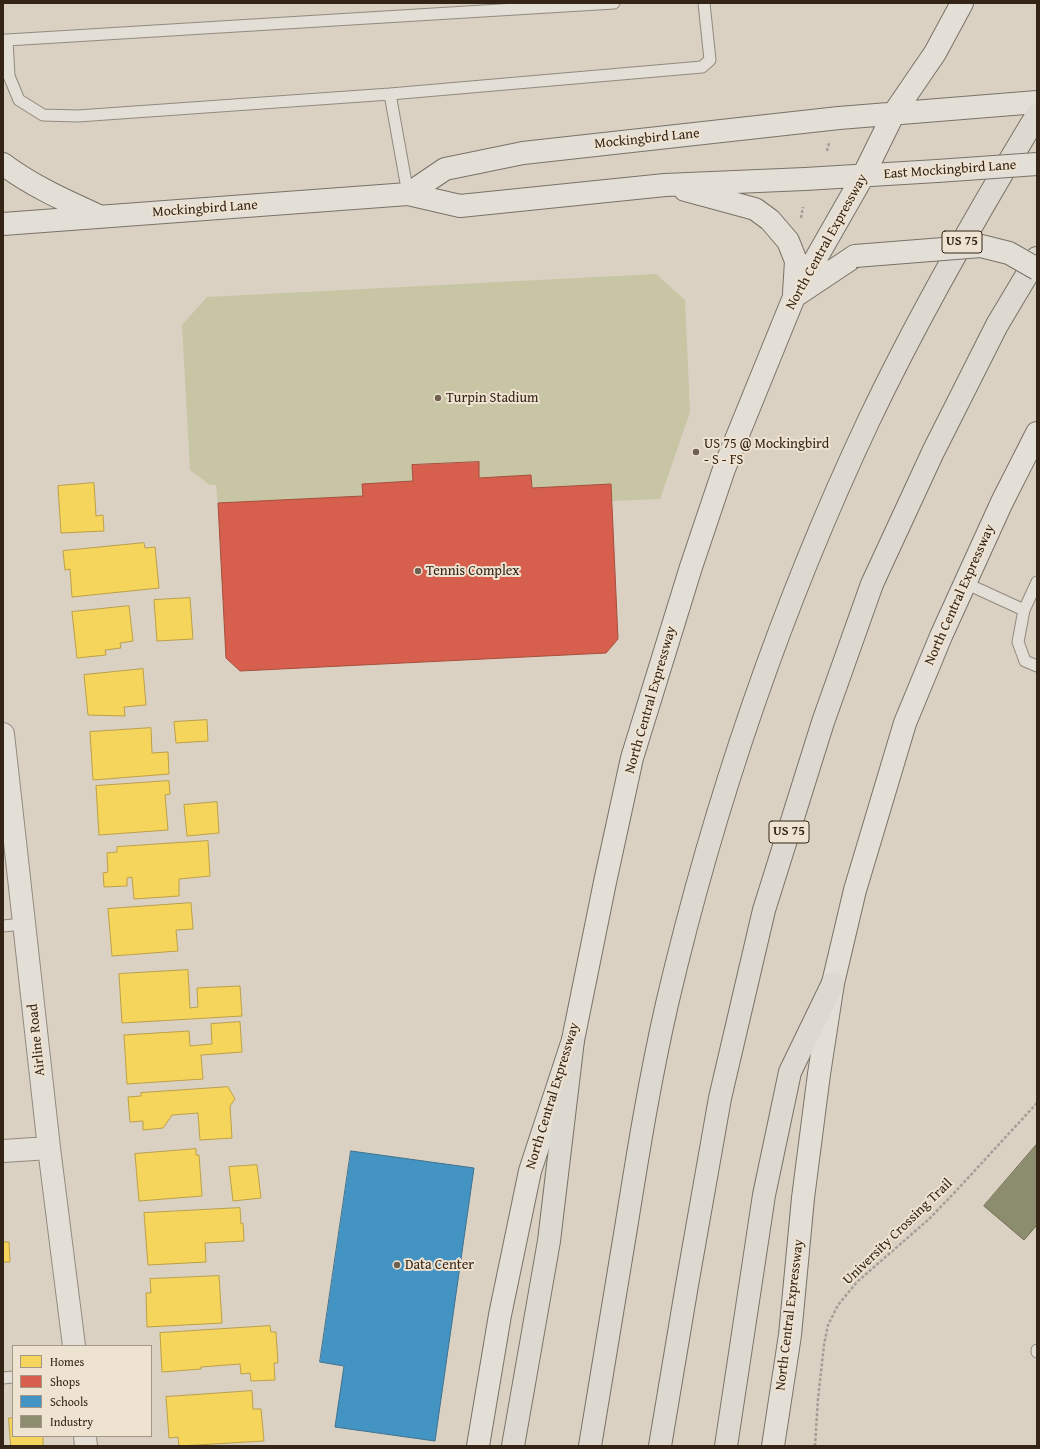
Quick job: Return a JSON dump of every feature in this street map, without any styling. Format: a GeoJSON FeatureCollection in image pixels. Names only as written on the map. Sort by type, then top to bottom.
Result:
{"type":"FeatureCollection","features":[{"type":"Feature","properties":{"kind":"highway","name":"US 75"},"geometry":{"type":"LineString","coordinates":[[590,1446],[635,1172],[661,1033],[703,863],[746,726],[777,637],[813,546],[870,417],[937,285],[993,187],[1037,115]]}},
{"type":"Feature","properties":{"kind":"highway","name":"US 75"},"geometry":{"type":"LineString","coordinates":[[660,1446],[720,1098],[764,910],[821,730],[872,584],[930,459],[997,325],[1037,258]]}},
{"type":"Feature","properties":{"kind":"highway"},"geometry":{"type":"LineString","coordinates":[[726,1446],[764,1195],[790,1072],[833,983]]}},
{"type":"Feature","properties":{"kind":"highway"},"geometry":{"type":"LineString","coordinates":[[513,1446],[549,1241],[573,1040]]}},
{"type":"Feature","properties":{"kind":"main road","name":"North Central Expressway"},"geometry":{"type":"LineString","coordinates":[[478,1446],[500,1315],[530,1171],[573,1040],[605,882],[634,751],[724,469],[794,297],[863,176],[894,113],[935,53],[962,3]]}},
{"type":"Feature","properties":{"kind":"main road"},"geometry":{"type":"LineString","coordinates":[[894,113],[1037,102]]}},
{"type":"Feature","properties":{"kind":"main road","name":"Mockingbird Lane"},"geometry":{"type":"LineString","coordinates":[[408,194],[445,169],[523,153],[894,113]]}},
{"type":"Feature","properties":{"kind":"main road"},"geometry":{"type":"LineString","coordinates":[[3,164],[13,172],[46,191],[100,216]]}},
{"type":"Feature","properties":{"kind":"main road","name":"East Mockingbird Lane"},"geometry":{"type":"LineString","coordinates":[[863,176],[1037,164]]}},
{"type":"Feature","properties":{"kind":"main road","name":"Mockingbird Lane"},"geometry":{"type":"LineString","coordinates":[[3,224],[408,194],[460,206],[665,185],[863,176]]}},
{"type":"Feature","properties":{"kind":"main road"},"geometry":{"type":"LineString","coordinates":[[665,185],[755,209],[770,220],[788,242],[796,261],[794,297]]}},
{"type":"Feature","properties":{"kind":"main road"},"geometry":{"type":"LineString","coordinates":[[794,297],[855,256],[981,246],[1009,253],[1037,269]]}},
{"type":"Feature","properties":{"kind":"main road","name":"North Central Expressway"},"geometry":{"type":"LineString","coordinates":[[773,1446],[790,1335],[803,1198],[819,1074],[833,983],[855,890],[905,723],[941,636],[1002,502],[1037,433]]}},
{"type":"Feature","properties":{"kind":"main road","name":"Airline Road"},"geometry":{"type":"LineString","coordinates":[[3,734],[13,925],[49,1148],[74,1345]]}},
{"type":"Feature","properties":{"kind":"main road"},"geometry":{"type":"LineString","coordinates":[[3,1151],[49,1148]]}},
{"type":"Feature","properties":{"kind":"lane"},"geometry":{"type":"LineString","coordinates":[[614,3],[5,40],[9,76],[19,100],[43,115],[78,116],[390,94],[702,67],[710,60],[704,3]]}},
{"type":"Feature","properties":{"kind":"lane"},"geometry":{"type":"LineString","coordinates":[[390,94],[408,194]]}},
{"type":"Feature","properties":{"kind":"lane"},"geometry":{"type":"LineString","coordinates":[[1037,582],[1024,610],[1018,642],[1026,661],[1037,666]]}},
{"type":"Feature","properties":{"kind":"lane"},"geometry":{"type":"LineString","coordinates":[[965,584],[1024,610]]}},
{"type":"Feature","properties":{"kind":"path"},"geometry":{"type":"LineString","coordinates":[[803,206],[801,219],[807,222]]}},
{"type":"Feature","properties":{"kind":"path","name":"University Crossing Trail"},"geometry":{"type":"LineString","coordinates":[[815,1446],[824,1345],[828,1324],[838,1305],[857,1282],[929,1219],[1037,1102]]}},
{"type":"Feature","properties":{"kind":"shaded area","name":"Turpin Stadium"},"geometry":{"type":"Polygon","coordinates":[[[656,274],[685,300],[690,412],[660,499],[612,501],[611,484],[532,488],[531,475],[479,478],[478,462],[413,465],[413,481],[362,484],[363,496],[218,503],[216,485],[210,485],[190,470],[182,325],[207,297],[656,274]]]}},
{"type":"Feature","properties":{"kind":"building: Homes"},"geometry":{"type":"Polygon","coordinates":[[[94,483],[96,516],[103,515],[104,531],[61,533],[58,486],[94,483]]]}},
{"type":"Feature","properties":{"kind":"building: Homes"},"geometry":{"type":"Polygon","coordinates":[[[144,543],[145,548],[155,547],[159,588],[72,597],[70,569],[65,570],[63,551],[144,543]]]}},
{"type":"Feature","properties":{"kind":"building: Homes"},"geometry":{"type":"Polygon","coordinates":[[[190,598],[193,639],[157,641],[154,600],[190,598]]]}},
{"type":"Feature","properties":{"kind":"building: Homes"},"geometry":{"type":"Polygon","coordinates":[[[129,606],[133,641],[120,643],[121,648],[105,650],[106,655],[77,658],[72,612],[129,606]]]}},
{"type":"Feature","properties":{"kind":"building: Homes"},"geometry":{"type":"Polygon","coordinates":[[[143,669],[146,705],[124,707],[125,716],[88,715],[84,675],[143,669]]]}},
{"type":"Feature","properties":{"kind":"building: Homes"},"geometry":{"type":"Polygon","coordinates":[[[207,720],[208,741],[176,743],[174,722],[207,720]]]}},
{"type":"Feature","properties":{"kind":"building: Homes"},"geometry":{"type":"Polygon","coordinates":[[[151,728],[152,753],[168,752],[169,774],[93,780],[90,732],[151,728]]]}},
{"type":"Feature","properties":{"kind":"building: Homes"},"geometry":{"type":"Polygon","coordinates":[[[169,781],[170,794],[165,795],[168,830],[99,835],[96,786],[169,781]]]}},
{"type":"Feature","properties":{"kind":"building: Homes"},"geometry":{"type":"Polygon","coordinates":[[[217,802],[219,833],[187,836],[184,805],[217,802]]]}},
{"type":"Feature","properties":{"kind":"building: Homes"},"geometry":{"type":"Polygon","coordinates":[[[208,841],[210,876],[179,879],[179,896],[134,899],[132,877],[127,878],[127,886],[104,887],[103,873],[108,872],[107,853],[117,852],[117,847],[208,841]]]}},
{"type":"Feature","properties":{"kind":"building: Homes"},"geometry":{"type":"Polygon","coordinates":[[[191,903],[193,929],[176,930],[178,951],[112,956],[108,909],[191,903]]]}},
{"type":"Feature","properties":{"kind":"building: Homes"},"geometry":{"type":"Polygon","coordinates":[[[188,970],[190,1008],[198,1007],[197,988],[240,986],[242,1016],[122,1023],[119,974],[188,970]]]}},
{"type":"Feature","properties":{"kind":"building: Homes"},"geometry":{"type":"Polygon","coordinates":[[[240,1022],[242,1052],[201,1055],[203,1079],[127,1084],[124,1035],[189,1031],[190,1046],[212,1044],[211,1024],[240,1022]]]}},
{"type":"Feature","properties":{"kind":"building: Homes"},"geometry":{"type":"Polygon","coordinates":[[[228,1087],[235,1099],[230,1106],[232,1138],[200,1140],[198,1113],[172,1115],[163,1128],[143,1130],[143,1121],[130,1122],[128,1097],[141,1096],[141,1093],[228,1087]]]}},
{"type":"Feature","properties":{"kind":"building: Homes"},"geometry":{"type":"Polygon","coordinates":[[[196,1149],[196,1155],[199,1155],[202,1196],[139,1201],[135,1154],[196,1149]]]}},
{"type":"Feature","properties":{"kind":"building: Homes"},"geometry":{"type":"Polygon","coordinates":[[[257,1165],[261,1198],[233,1201],[229,1167],[257,1165]]]}},
{"type":"Feature","properties":{"kind":"building: Homes"},"geometry":{"type":"Polygon","coordinates":[[[240,1208],[244,1241],[205,1243],[206,1262],[148,1265],[144,1213],[240,1208]]]}},
{"type":"Feature","properties":{"kind":"building: Homes"},"geometry":{"type":"Polygon","coordinates":[[[3,1242],[9,1242],[10,1262],[3,1262],[3,1242]]]}},
{"type":"Feature","properties":{"kind":"building: Homes"},"geometry":{"type":"Polygon","coordinates":[[[219,1276],[222,1323],[147,1327],[146,1293],[151,1293],[150,1279],[219,1276]]]}},
{"type":"Feature","properties":{"kind":"building: Homes"},"geometry":{"type":"Polygon","coordinates":[[[270,1326],[271,1332],[276,1332],[278,1363],[274,1363],[275,1380],[251,1381],[250,1373],[241,1374],[240,1364],[162,1372],[160,1333],[270,1326]]]}},
{"type":"Feature","properties":{"kind":"building: Homes"},"geometry":{"type":"Polygon","coordinates":[[[252,1391],[253,1409],[261,1409],[264,1441],[179,1446],[178,1437],[169,1438],[166,1397],[252,1391]]]}},
{"type":"Feature","properties":{"kind":"building: Homes"},"geometry":{"type":"Polygon","coordinates":[[[9,1418],[12,1418],[12,1437],[43,1437],[43,1446],[11,1446],[9,1418]]]}},
{"type":"Feature","properties":{"kind":"building: Shops","name":"Tennis Complex"},"geometry":{"type":"Polygon","coordinates":[[[479,462],[479,478],[531,475],[532,488],[611,484],[618,639],[606,653],[240,671],[226,658],[218,503],[363,496],[362,484],[413,481],[412,465],[479,462]]]}},
{"type":"Feature","properties":{"kind":"building: Schools","name":"Data Center"},"geometry":{"type":"Polygon","coordinates":[[[351,1151],[474,1168],[435,1441],[335,1427],[344,1366],[320,1362],[351,1151]]]}},
{"type":"Feature","properties":{"kind":"building: Industry"},"geometry":{"type":"Polygon","coordinates":[[[1037,1144],[1037,1225],[1024,1240],[984,1206],[1037,1144]]]}},
{"type":"Feature","properties":{"kind":"place","name":"Turpin Stadium"},"geometry":{"type":"Point","coordinates":[438,398]}},
{"type":"Feature","properties":{"kind":"place","name":"US 75 @ Mockingbird - S - FS"},"geometry":{"type":"Point","coordinates":[696,452]}},
{"type":"Feature","properties":{"kind":"place","name":"Tennis Complex"},"geometry":{"type":"Point","coordinates":[418,571]}},
{"type":"Feature","properties":{"kind":"place","name":"Data Center"},"geometry":{"type":"Point","coordinates":[397,1265]}}]}
